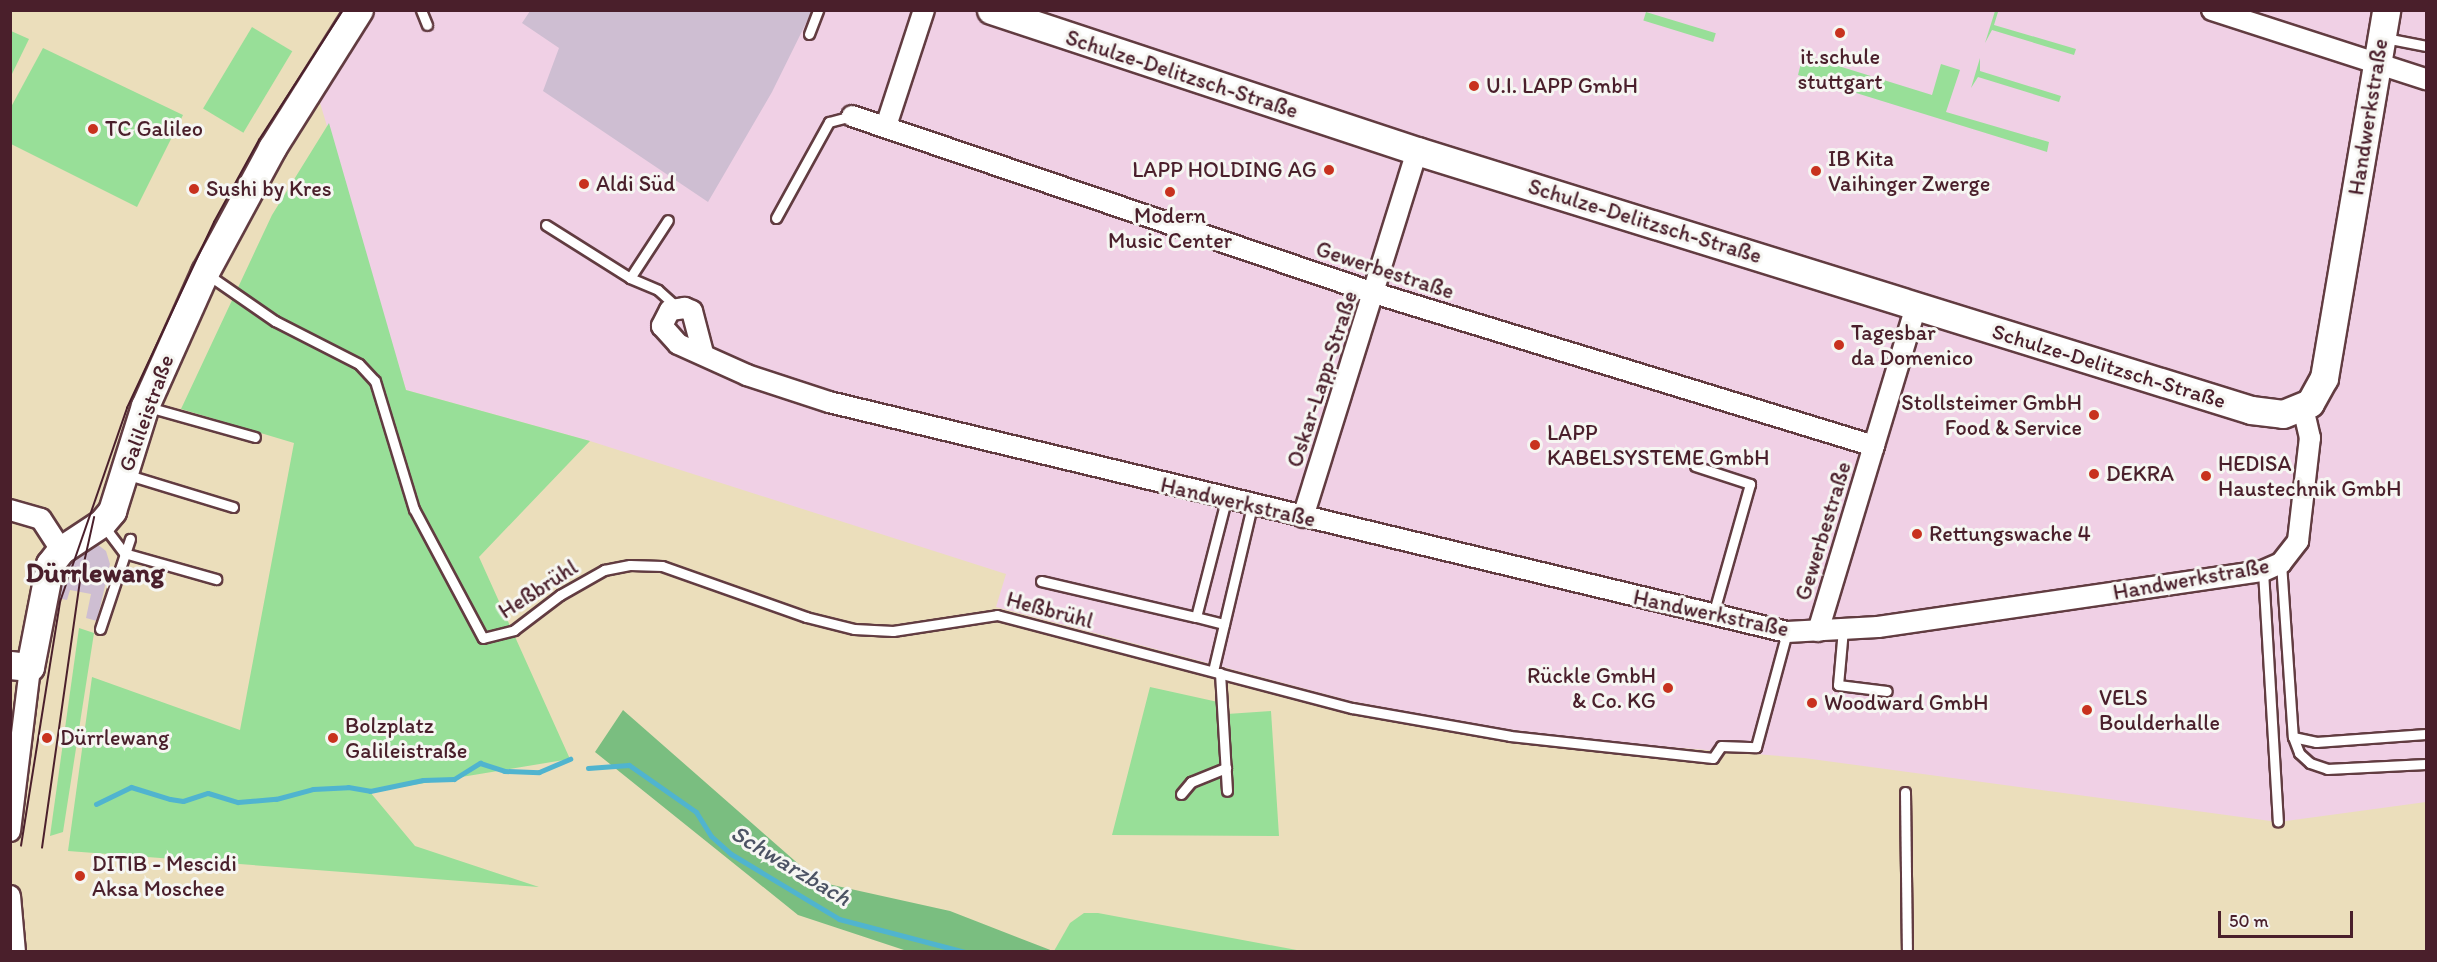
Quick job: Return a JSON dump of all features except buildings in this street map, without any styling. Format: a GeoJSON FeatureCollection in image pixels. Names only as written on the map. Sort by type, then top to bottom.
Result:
{"type":"FeatureCollection","features":[{"type":"Feature","properties":{"kind":"street","name":"Galileistraße"},"geometry":{"type":"LineString","coordinates":[[10,831],[20,666],[44,580],[61,550],[102,523],[112,511],[145,406],[205,272],[272,148],[359,10]]}},
{"type":"Feature","properties":{"kind":"street"},"geometry":{"type":"LineString","coordinates":[[886,126],[924,10]]}},
{"type":"Feature","properties":{"kind":"street","name":"Schulze-Delitzsch-Straße"},"geometry":{"type":"LineString","coordinates":[[991,10],[1028,16],[1417,152],[2251,410],[2283,414],[2302,408]]}},
{"type":"Feature","properties":{"kind":"street"},"geometry":{"type":"LineString","coordinates":[[2212,10],[2427,79]]}},
{"type":"Feature","properties":{"kind":"street","name":"Handwerkstraße"},"geometry":{"type":"LineString","coordinates":[[677,307],[670,310],[664,320],[666,335],[747,375],[829,402],[1226,500],[1787,632],[1843,629],[2103,602],[2272,567],[2298,541],[2310,438],[2302,408],[2320,388],[2331,347],[2386,10]]}},
{"type":"Feature","properties":{"kind":"street","name":"Gewerbestraße"},"geometry":{"type":"LineString","coordinates":[[852,116],[1374,293],[1874,446]]}},
{"type":"Feature","properties":{"kind":"street","name":"Oskar-Lapp-Straße"},"geometry":{"type":"LineString","coordinates":[[1303,517],[1417,152]]}},
{"type":"Feature","properties":{"kind":"street","name":"Gewerbestraße"},"geometry":{"type":"LineString","coordinates":[[1818,631],[1916,306]]}},
{"type":"Feature","properties":{"kind":"street"},"geometry":{"type":"LineString","coordinates":[[677,307],[692,311],[703,353]]}},
{"type":"Feature","properties":{"kind":"street"},"geometry":{"type":"LineString","coordinates":[[10,510],[41,519],[61,550]]}},
{"type":"Feature","properties":{"kind":"street"},"geometry":{"type":"LineString","coordinates":[[10,896],[15,951]]}},
{"type":"Feature","properties":{"kind":"lane"},"geometry":{"type":"LineString","coordinates":[[421,10],[428,25]]}},
{"type":"Feature","properties":{"kind":"lane"},"geometry":{"type":"LineString","coordinates":[[809,34],[818,10]]}},
{"type":"Feature","properties":{"kind":"lane"},"geometry":{"type":"LineString","coordinates":[[2381,37],[2427,46]]}},
{"type":"Feature","properties":{"kind":"lane"},"geometry":{"type":"LineString","coordinates":[[776,218],[829,122],[852,116]]}},
{"type":"Feature","properties":{"kind":"lane"},"geometry":{"type":"LineString","coordinates":[[630,278],[668,220]]}},
{"type":"Feature","properties":{"kind":"lane"},"geometry":{"type":"LineString","coordinates":[[546,225],[630,278],[658,291],[677,307]]}},
{"type":"Feature","properties":{"kind":"lane","name":"Heßbrühl"},"geometry":{"type":"LineString","coordinates":[[205,272],[275,321],[359,364],[375,381],[414,509],[483,638],[514,630],[560,595],[604,570],[630,565],[662,566],[806,617],[854,629],[893,631],[997,615],[1149,658],[1216,672]]}},
{"type":"Feature","properties":{"kind":"lane"},"geometry":{"type":"LineString","coordinates":[[145,406],[255,437]]}},
{"type":"Feature","properties":{"kind":"lane"},"geometry":{"type":"LineString","coordinates":[[1695,466],[1750,484],[1713,615]]}},
{"type":"Feature","properties":{"kind":"lane"},"geometry":{"type":"LineString","coordinates":[[123,473],[232,507]]}},
{"type":"Feature","properties":{"kind":"lane"},"geometry":{"type":"LineString","coordinates":[[1196,617],[1226,500]]}},
{"type":"Feature","properties":{"kind":"lane"},"geometry":{"type":"LineString","coordinates":[[1227,791],[1216,672],[1224,624],[1252,506]]}},
{"type":"Feature","properties":{"kind":"lane"},"geometry":{"type":"LineString","coordinates":[[102,523],[124,553],[216,579]]}},
{"type":"Feature","properties":{"kind":"lane"},"geometry":{"type":"LineString","coordinates":[[100,629],[130,539]]}},
{"type":"Feature","properties":{"kind":"lane"},"geometry":{"type":"LineString","coordinates":[[2272,567],[2294,737],[2299,753],[2310,764],[2328,770],[2427,764]]}},
{"type":"Feature","properties":{"kind":"lane"},"geometry":{"type":"LineString","coordinates":[[2272,567],[2278,822]]}},
{"type":"Feature","properties":{"kind":"lane"},"geometry":{"type":"LineString","coordinates":[[1041,581],[1224,624]]}},
{"type":"Feature","properties":{"kind":"lane"},"geometry":{"type":"LineString","coordinates":[[1843,629],[1838,685],[1887,691]]}},
{"type":"Feature","properties":{"kind":"lane"},"geometry":{"type":"LineString","coordinates":[[1216,672],[1352,708],[1510,736],[1713,758],[1721,746],[1756,747],[1787,632]]}},
{"type":"Feature","properties":{"kind":"lane"},"geometry":{"type":"LineString","coordinates":[[2294,737],[2316,742],[2427,734]]}},
{"type":"Feature","properties":{"kind":"lane"},"geometry":{"type":"LineString","coordinates":[[1181,794],[1191,782],[1226,768]]}},
{"type":"Feature","properties":{"kind":"lane"},"geometry":{"type":"LineString","coordinates":[[1905,792],[1907,951]]}},
{"type":"Feature","properties":{"kind":"shaded area"},"geometry":{"type":"Polygon","coordinates":[[[355,10],[2426,11],[2426,802],[2278,822],[1804,758],[1596,741],[1470,724],[1351,701],[996,607],[1006,574],[590,441],[406,390],[312,76],[355,10]]]}},
{"type":"Feature","properties":{"kind":"shaded area"},"geometry":{"type":"Polygon","coordinates":[[[530,11],[812,11],[772,92],[708,202],[543,91],[559,48],[522,23],[530,11]]]}},
{"type":"Feature","properties":{"kind":"shaded area"},"geometry":{"type":"Polygon","coordinates":[[[97,544],[106,551],[110,564],[97,621],[86,618],[91,594],[70,590],[67,600],[51,597],[63,570],[97,544]]]}},
{"type":"Feature","properties":{"kind":"green space"},"geometry":{"type":"Polygon","coordinates":[[[1995,11],[1998,12],[1994,25],[2076,49],[2074,55],[1992,30],[1985,43],[1995,11]]]}},
{"type":"Feature","properties":{"kind":"green space"},"geometry":{"type":"Polygon","coordinates":[[[1646,12],[1716,33],[1713,42],[1643,21],[1646,12]]]}},
{"type":"Feature","properties":{"kind":"green space","name":"TC Galileo"},"geometry":{"type":"Polygon","coordinates":[[[252,27],[292,51],[243,133],[203,108],[252,27]]]}},
{"type":"Feature","properties":{"kind":"green space"},"geometry":{"type":"Polygon","coordinates":[[[11,31],[29,39],[11,76],[11,31]]]}},
{"type":"Feature","properties":{"kind":"green space","name":"TC Galileo"},"geometry":{"type":"Polygon","coordinates":[[[43,48],[183,115],[137,207],[11,144],[11,107],[43,48]]]}},
{"type":"Feature","properties":{"kind":"green space"},"geometry":{"type":"Polygon","coordinates":[[[1803,55],[1932,95],[1941,64],[1960,70],[1946,112],[2049,142],[2047,152],[1798,75],[1803,55]]]}},
{"type":"Feature","properties":{"kind":"green space"},"geometry":{"type":"Polygon","coordinates":[[[1980,58],[1980,71],[2061,96],[2059,102],[1978,77],[1971,88],[1980,58]]]}},
{"type":"Feature","properties":{"kind":"green space"},"geometry":{"type":"Polygon","coordinates":[[[329,123],[406,390],[590,441],[479,557],[570,759],[370,792],[415,846],[539,887],[68,851],[92,677],[240,730],[294,443],[181,409],[272,215],[329,123]]]}},
{"type":"Feature","properties":{"kind":"green space"},"geometry":{"type":"Polygon","coordinates":[[[79,628],[94,633],[63,832],[50,836],[79,628]]]}},
{"type":"Feature","properties":{"kind":"green space"},"geometry":{"type":"Polygon","coordinates":[[[1150,687],[1227,704],[1227,714],[1271,711],[1279,836],[1112,835],[1150,687]]]}},
{"type":"Feature","properties":{"kind":"green space"},"geometry":{"type":"Polygon","coordinates":[[[623,710],[819,882],[950,911],[1053,951],[907,951],[798,915],[595,752],[623,710]]]}},
{"type":"Feature","properties":{"kind":"green space"},"geometry":{"type":"Polygon","coordinates":[[[1084,913],[1098,913],[1302,951],[1054,951],[1070,923],[1084,913]]]}},
{"type":"Feature","properties":{"kind":"waterway","name":"Schwarzbach"},"geometry":{"type":"LineString","coordinates":[[96,804],[131,787],[183,801],[208,793],[238,802],[276,799],[313,789],[348,787],[370,791],[423,780],[454,779],[480,763],[504,771],[539,772],[570,759]]}},
{"type":"Feature","properties":{"kind":"waterway","name":"Schwarzbach"},"geometry":{"type":"LineString","coordinates":[[588,768],[629,765],[696,812],[711,836],[731,854],[839,919],[965,952]]}},
{"type":"Feature","properties":{"kind":"tram line"},"geometry":{"type":"LineString","coordinates":[[21,846],[60,602],[127,408],[214,222],[259,140],[343,10]]}},
{"type":"Feature","properties":{"kind":"tram line"},"geometry":{"type":"LineString","coordinates":[[42,848],[80,581],[94,518]]}},
{"type":"Feature","properties":{"kind":"place","name":"it.schule stuttgart"},"geometry":{"type":"Point","coordinates":[1840,33]}},
{"type":"Feature","properties":{"kind":"place","name":"U.I. LAPP GmbH"},"geometry":{"type":"Point","coordinates":[1474,86]}},
{"type":"Feature","properties":{"kind":"place","name":"TC Galileo"},"geometry":{"type":"Point","coordinates":[93,129]}},
{"type":"Feature","properties":{"kind":"place","name":"LAPP HOLDING AG"},"geometry":{"type":"Point","coordinates":[1329,170]}},
{"type":"Feature","properties":{"kind":"place","name":"IB Kita Vaihinger Zwerge"},"geometry":{"type":"Point","coordinates":[1816,171]}},
{"type":"Feature","properties":{"kind":"place","name":"Aldi Süd"},"geometry":{"type":"Point","coordinates":[584,184]}},
{"type":"Feature","properties":{"kind":"place","name":"Sushi by Kres"},"geometry":{"type":"Point","coordinates":[194,189]}},
{"type":"Feature","properties":{"kind":"place","name":"Modern Music Center"},"geometry":{"type":"Point","coordinates":[1170,192]}},
{"type":"Feature","properties":{"kind":"place","name":"Tagesbar da Domenico"},"geometry":{"type":"Point","coordinates":[1839,345]}},
{"type":"Feature","properties":{"kind":"place","name":"Stollsteimer GmbH Food & Service"},"geometry":{"type":"Point","coordinates":[2094,415]}},
{"type":"Feature","properties":{"kind":"place","name":"LAPP KABELSYSTEME GmbH"},"geometry":{"type":"Point","coordinates":[1535,445]}},
{"type":"Feature","properties":{"kind":"place","name":"DEKRA"},"geometry":{"type":"Point","coordinates":[2094,474]}},
{"type":"Feature","properties":{"kind":"place","name":"HEDISA Haustechnik GmbH"},"geometry":{"type":"Point","coordinates":[2206,476]}},
{"type":"Feature","properties":{"kind":"place","name":"Rettungswache 4"},"geometry":{"type":"Point","coordinates":[1917,534]}},
{"type":"Feature","properties":{"kind":"place","name":"Rückle GmbH & Co. KG"},"geometry":{"type":"Point","coordinates":[1668,688]}},
{"type":"Feature","properties":{"kind":"place","name":"Woodward GmbH"},"geometry":{"type":"Point","coordinates":[1812,703]}},
{"type":"Feature","properties":{"kind":"place","name":"VELS Boulderhalle"},"geometry":{"type":"Point","coordinates":[2087,710]}},
{"type":"Feature","properties":{"kind":"place","name":"Dürrlewang"},"geometry":{"type":"Point","coordinates":[47,738]}},
{"type":"Feature","properties":{"kind":"place","name":"Bolzplatz Galileistraße"},"geometry":{"type":"Point","coordinates":[333,738]}},
{"type":"Feature","properties":{"kind":"place","name":"DITIB - Mescidi Aksa Moschee"},"geometry":{"type":"Point","coordinates":[80,876]}},
{"type":"Feature","properties":{"kind":"district","name":"Dürrlewang"},"geometry":{"type":"Point","coordinates":[95,572]}}]}
